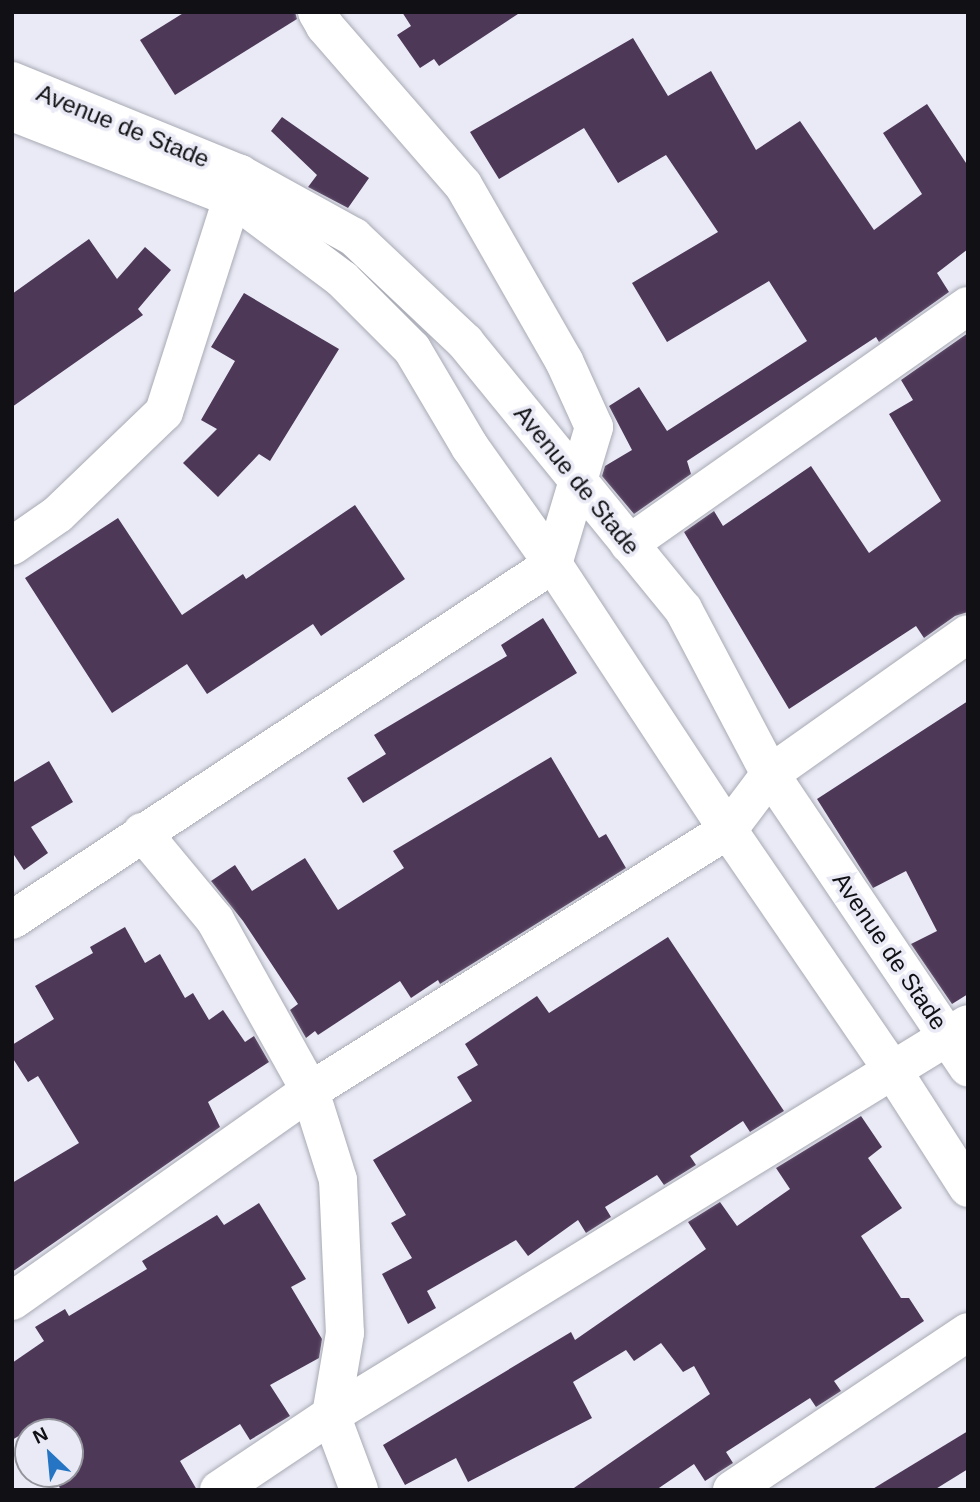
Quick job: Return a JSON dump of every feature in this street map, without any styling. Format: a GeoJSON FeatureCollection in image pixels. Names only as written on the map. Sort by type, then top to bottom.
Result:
{"type":"FeatureCollection","features":[{"type":"Feature","properties":{"kind":"street"},"geometry":{"type":"LineString","coordinates":[[12,920],[553,564],[580,482],[594,427],[564,361],[463,185],[329,17]]}},
{"type":"Feature","properties":{"kind":"street","name":"Avenue de Stade"},"geometry":{"type":"LineString","coordinates":[[12,81],[237,186],[354,237],[465,342],[683,609],[770,774],[961,1043]]}},
{"type":"Feature","properties":{"kind":"street"},"geometry":{"type":"LineString","coordinates":[[12,112],[237,186],[342,279],[412,349],[470,447],[553,564],[728,830],[894,1071],[968,1188]]}},
{"type":"Feature","properties":{"kind":"street"},"geometry":{"type":"LineString","coordinates":[[12,546],[58,514],[164,412],[237,186]]}},
{"type":"Feature","properties":{"kind":"street"},"geometry":{"type":"LineString","coordinates":[[629,544],[968,306]]}},
{"type":"Feature","properties":{"kind":"street"},"geometry":{"type":"LineString","coordinates":[[12,1301],[310,1091],[728,830],[770,774],[968,634]]}},
{"type":"Feature","properties":{"kind":"street"},"geometry":{"type":"LineString","coordinates":[[142,832],[215,920],[310,1091],[338,1180],[345,1333],[331,1415],[359,1490]]}},
{"type":"Feature","properties":{"kind":"street"},"geometry":{"type":"LineString","coordinates":[[219,1490],[331,1415],[894,1071],[961,1043]]}},
{"type":"Feature","properties":{"kind":"street"},"geometry":{"type":"LineString","coordinates":[[732,1490],[968,1332]]}},
{"type":"Feature","properties":{"kind":"building"},"geometry":{"type":"Polygon","coordinates":[[[185,12],[295,12],[297,19],[175,95],[140,40],[185,12]]]}},
{"type":"Feature","properties":{"kind":"building"},"geometry":{"type":"Polygon","coordinates":[[[402,12],[521,12],[439,66],[434,59],[420,68],[397,35],[411,26],[402,12]]]}},
{"type":"Feature","properties":{"kind":"building"},"geometry":{"type":"Polygon","coordinates":[[[633,38],[668,96],[711,71],[756,150],[800,121],[874,230],[922,194],[883,133],[927,104],[968,166],[968,249],[937,273],[949,292],[879,342],[876,337],[687,461],[691,474],[634,514],[602,476],[605,466],[632,450],[609,406],[639,387],[667,431],[807,341],[769,281],[667,342],[632,283],[718,232],[666,155],[618,183],[584,128],[499,179],[470,132],[633,38]]]}},
{"type":"Feature","properties":{"kind":"building"},"geometry":{"type":"Polygon","coordinates":[[[282,117],[369,178],[348,208],[308,187],[317,175],[271,131],[282,117]]]}},
{"type":"Feature","properties":{"kind":"building"},"geometry":{"type":"Polygon","coordinates":[[[89,239],[117,279],[145,247],[171,270],[138,309],[143,315],[12,407],[12,294],[89,239]]]}},
{"type":"Feature","properties":{"kind":"building"},"geometry":{"type":"Polygon","coordinates":[[[244,293],[339,349],[270,461],[259,454],[218,497],[183,463],[217,429],[201,420],[235,361],[211,347],[244,293]]]}},
{"type":"Feature","properties":{"kind":"building"},"geometry":{"type":"Polygon","coordinates":[[[968,333],[968,612],[955,616],[924,638],[916,626],[789,709],[684,532],[714,511],[723,526],[811,466],[869,553],[941,501],[889,414],[913,400],[901,380],[968,333]]]}},
{"type":"Feature","properties":{"kind":"building"},"geometry":{"type":"Polygon","coordinates":[[[355,505],[405,579],[321,636],[313,624],[207,694],[187,664],[112,713],[25,578],[118,518],[182,615],[243,574],[246,579],[355,505]]]}},
{"type":"Feature","properties":{"kind":"building"},"geometry":{"type":"Polygon","coordinates":[[[543,618],[577,673],[363,803],[347,778],[386,754],[374,735],[507,656],[501,645],[543,618]]]}},
{"type":"Feature","properties":{"kind":"building"},"geometry":{"type":"Polygon","coordinates":[[[968,701],[968,994],[952,1004],[911,944],[937,931],[906,871],[873,888],[817,799],[968,701]]]}},
{"type":"Feature","properties":{"kind":"building"},"geometry":{"type":"Polygon","coordinates":[[[551,757],[599,838],[606,834],[626,868],[440,984],[438,980],[411,998],[400,981],[318,1035],[315,1031],[306,1038],[290,1010],[298,1004],[243,921],[211,881],[235,865],[252,891],[305,858],[338,910],[404,868],[393,851],[551,757]]]}},
{"type":"Feature","properties":{"kind":"building"},"geometry":{"type":"Polygon","coordinates":[[[49,761],[73,802],[31,827],[48,853],[24,870],[12,852],[12,783],[49,761]]]}},
{"type":"Feature","properties":{"kind":"building"},"geometry":{"type":"Polygon","coordinates":[[[125,927],[145,963],[160,954],[185,998],[193,993],[209,1020],[223,1010],[245,1042],[254,1036],[269,1062],[208,1102],[220,1127],[12,1272],[12,1183],[79,1143],[38,1076],[28,1082],[12,1057],[12,1045],[54,1019],[35,986],[93,953],[90,947],[125,927]]]}},
{"type":"Feature","properties":{"kind":"building"},"geometry":{"type":"Polygon","coordinates":[[[668,937],[784,1111],[750,1132],[743,1121],[690,1156],[696,1165],[664,1185],[657,1175],[605,1207],[611,1217],[586,1233],[578,1220],[528,1256],[516,1240],[427,1291],[436,1308],[408,1324],[382,1274],[412,1258],[391,1223],[406,1215],[373,1160],[472,1101],[457,1077],[478,1065],[465,1044],[537,996],[549,1013],[668,937]]]}},
{"type":"Feature","properties":{"kind":"building"},"geometry":{"type":"Polygon","coordinates":[[[861,1116],[882,1147],[868,1158],[902,1208],[861,1236],[901,1298],[909,1298],[924,1321],[834,1381],[841,1391],[816,1407],[810,1398],[726,1452],[733,1463],[705,1481],[694,1464],[656,1490],[571,1490],[710,1394],[694,1366],[683,1372],[661,1343],[634,1361],[626,1350],[573,1382],[592,1418],[468,1482],[456,1458],[405,1485],[383,1445],[571,1332],[575,1340],[706,1249],[688,1222],[720,1202],[737,1226],[790,1189],[776,1168],[861,1116]]]}},
{"type":"Feature","properties":{"kind":"building"},"geometry":{"type":"Polygon","coordinates":[[[259,1203],[306,1279],[291,1287],[322,1339],[319,1358],[270,1385],[290,1416],[250,1440],[240,1424],[180,1461],[197,1490],[61,1490],[60,1488],[84,1488],[84,1418],[14,1418],[12,1440],[12,1363],[44,1341],[35,1327],[65,1309],[69,1316],[147,1269],[142,1261],[217,1215],[224,1225],[259,1203]]]}},
{"type":"Feature","properties":{"kind":"building"},"geometry":{"type":"Polygon","coordinates":[[[968,1431],[968,1469],[934,1490],[871,1490],[968,1431]]]}}]}
